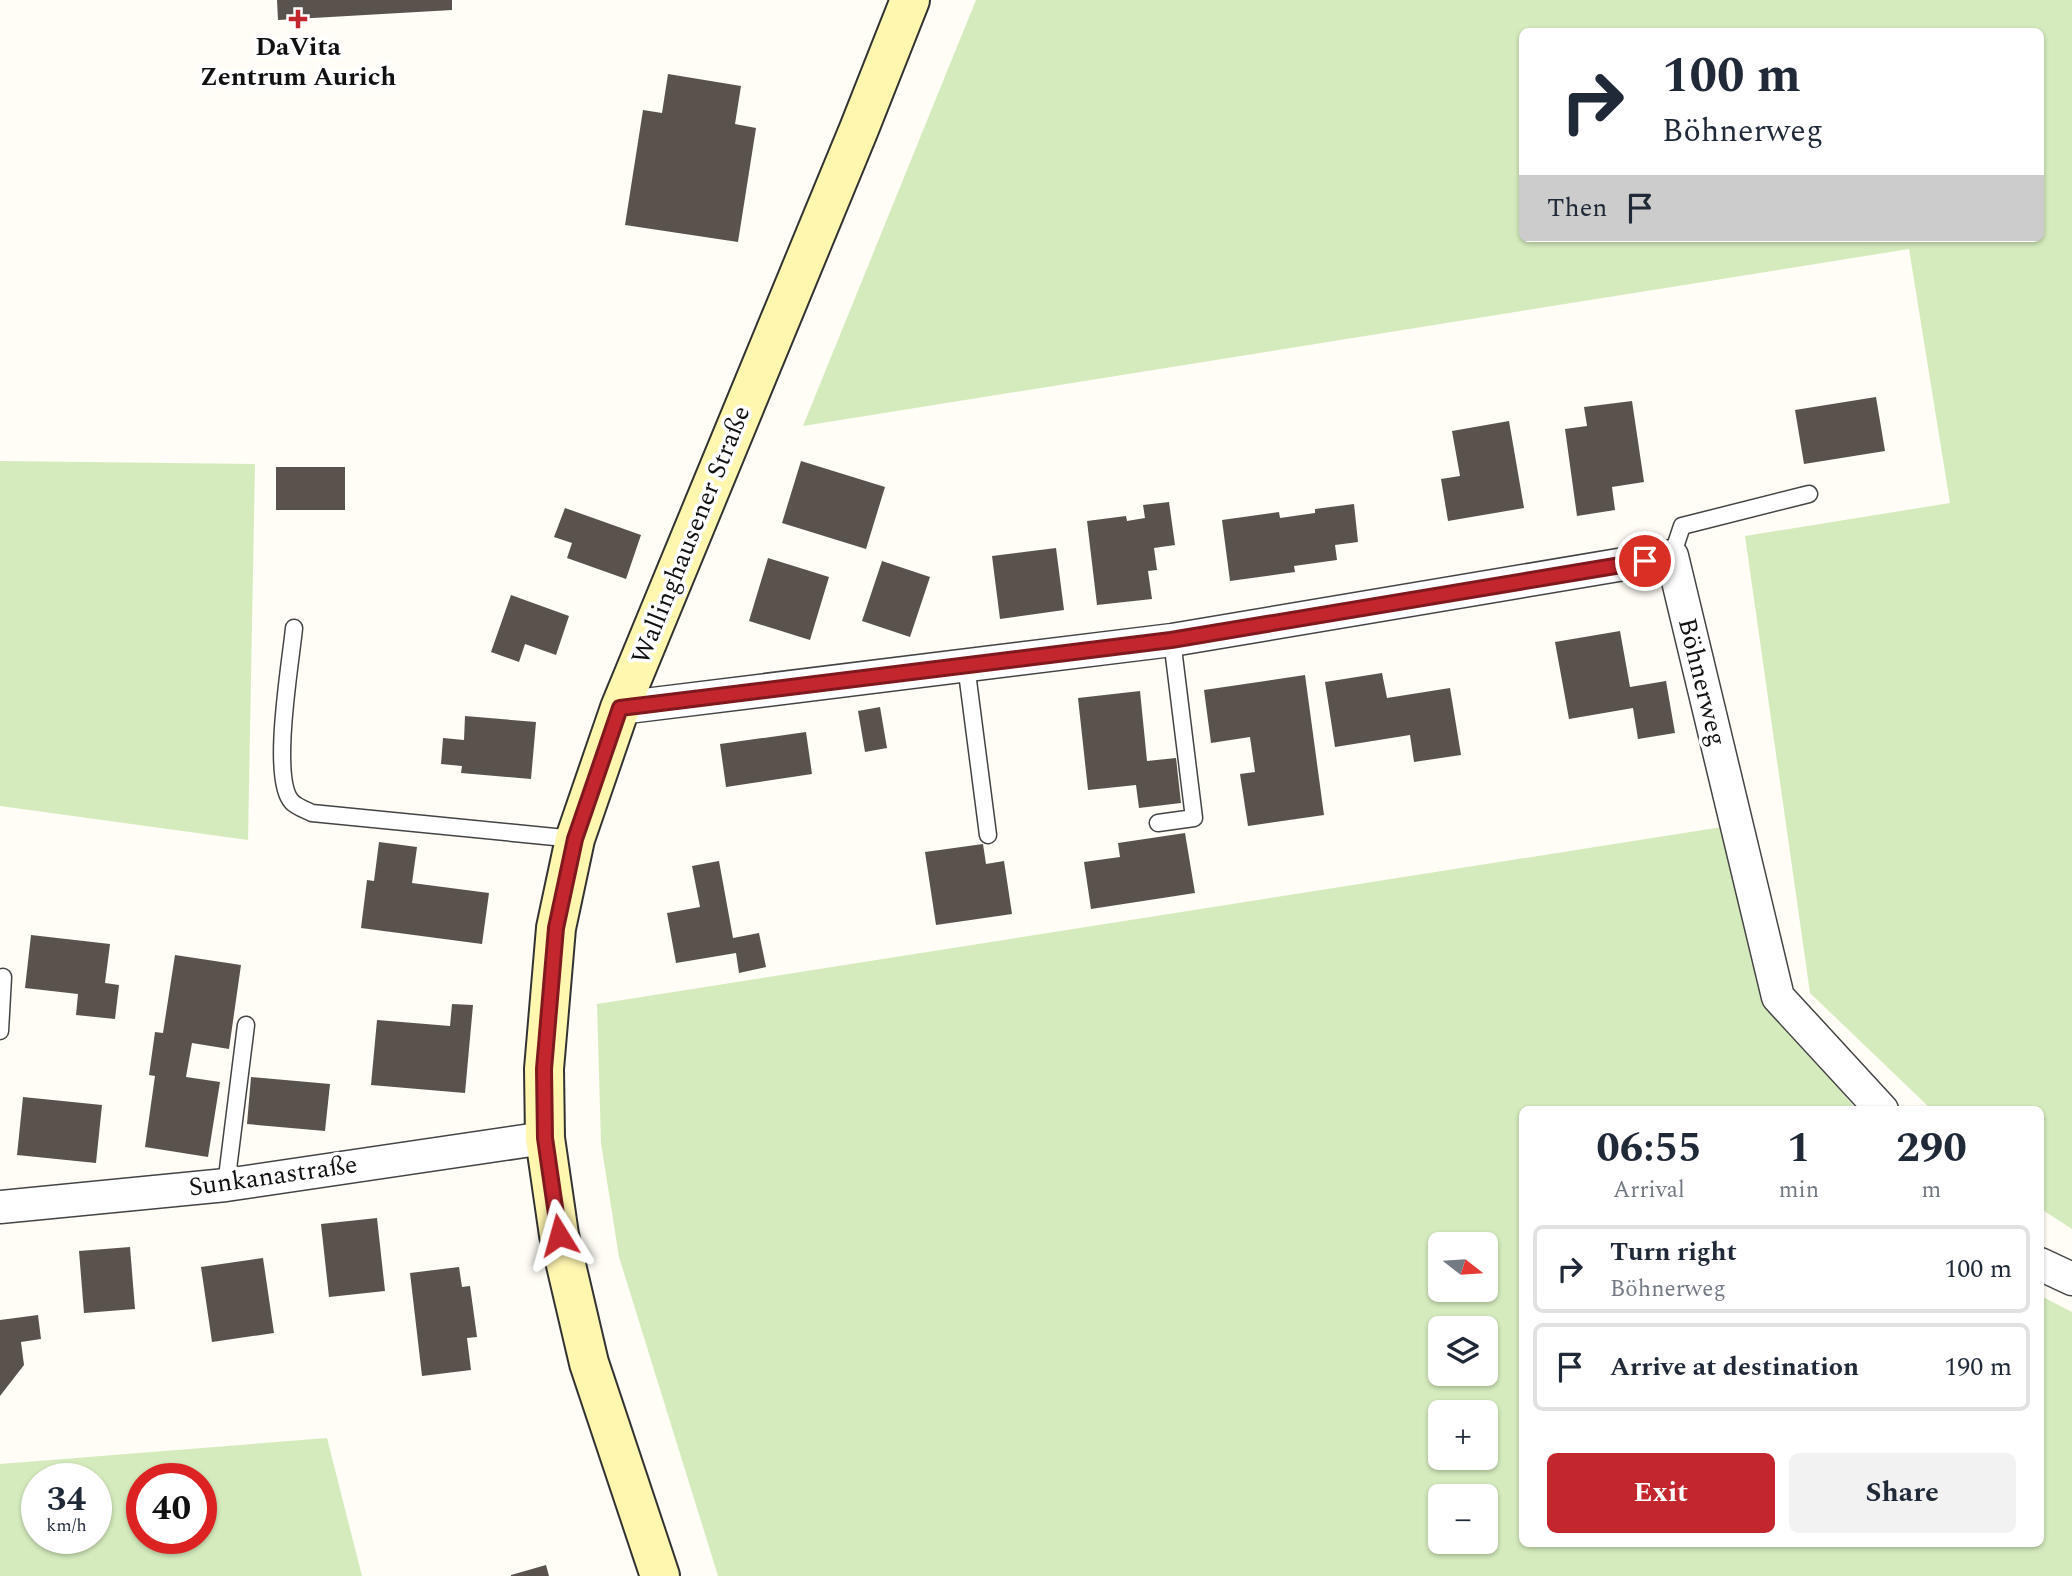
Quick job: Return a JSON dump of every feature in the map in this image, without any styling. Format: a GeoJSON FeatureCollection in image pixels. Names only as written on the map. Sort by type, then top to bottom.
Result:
{"type":"FeatureCollection","features":[{"type":"Feature","properties":{"kind":"street","name":"Wallinghausener Straße"},"geometry":{"type":"LineString","coordinates":[[660,1576],[589,1363],[559,1235],[545,1138],[544,1069],[556,928],[575,839],[620,708],[910,0]]}},
{"type":"Feature","properties":{"kind":"street"},"geometry":{"type":"LineString","coordinates":[[620,708],[1171,640],[1672,556]]}},
{"type":"Feature","properties":{"kind":"street","name":"Böhnerweg"},"geometry":{"type":"LineString","coordinates":[[1672,556],[1778,997],[1878,1106]]}},
{"type":"Feature","properties":{"kind":"street","name":"Sunkanastraße"},"geometry":{"type":"LineString","coordinates":[[0,1207],[226,1185],[545,1138]]}},
{"type":"Feature","properties":{"kind":"street"},"geometry":{"type":"LineString","coordinates":[[2044,1266],[2072,1279]]}},
{"type":"Feature","properties":{"kind":"lane"},"geometry":{"type":"LineString","coordinates":[[1672,556],[1682,526],[1809,494]]}},
{"type":"Feature","properties":{"kind":"lane"},"geometry":{"type":"LineString","coordinates":[[294,628],[281,752],[285,785],[292,802],[312,813],[575,839]]}},
{"type":"Feature","properties":{"kind":"lane"},"geometry":{"type":"LineString","coordinates":[[1158,823],[1194,818],[1171,640]]}},
{"type":"Feature","properties":{"kind":"lane"},"geometry":{"type":"LineString","coordinates":[[965,665],[988,835]]}},
{"type":"Feature","properties":{"kind":"lane"},"geometry":{"type":"LineString","coordinates":[[0,1031],[3,977]]}},
{"type":"Feature","properties":{"kind":"lane"},"geometry":{"type":"LineString","coordinates":[[226,1185],[246,1025]]}},
{"type":"Feature","properties":{"kind":"green space"},"geometry":{"type":"Polygon","coordinates":[[[976,0],[2072,0],[2072,1229],[2044,1211],[2044,1106],[1928,1106],[1810,993],[1745,536],[1950,503],[1909,249],[803,426],[976,0]]]}},
{"type":"Feature","properties":{"kind":"green space"},"geometry":{"type":"Polygon","coordinates":[[[0,461],[255,464],[248,840],[0,806],[0,461]]]}},
{"type":"Feature","properties":{"kind":"green space"},"geometry":{"type":"Polygon","coordinates":[[[1722,827],[1765,1002],[1853,1106],[1519,1106],[1519,1547],[2044,1547],[2044,1298],[2072,1312],[2072,1576],[718,1576],[619,1257],[601,1143],[597,1004],[1722,827]]]}},
{"type":"Feature","properties":{"kind":"green space"},"geometry":{"type":"Polygon","coordinates":[[[327,1438],[362,1576],[0,1576],[0,1464],[327,1438]]]}},
{"type":"Feature","properties":{"kind":"building"},"geometry":{"type":"Polygon","coordinates":[[[277,0],[452,0],[452,10],[278,20],[277,0]]]}},
{"type":"Feature","properties":{"kind":"building"},"geometry":{"type":"Polygon","coordinates":[[[668,74],[741,86],[735,124],[756,128],[738,242],[625,225],[643,110],[662,113],[668,74]]]}},
{"type":"Feature","properties":{"kind":"building"},"geometry":{"type":"Polygon","coordinates":[[[1876,397],[1885,451],[1804,464],[1795,410],[1876,397]]]}},
{"type":"Feature","properties":{"kind":"building"},"geometry":{"type":"Polygon","coordinates":[[[1632,401],[1644,482],[1612,487],[1615,510],[1577,516],[1565,429],[1587,426],[1584,407],[1632,401]]]}},
{"type":"Feature","properties":{"kind":"building"},"geometry":{"type":"Polygon","coordinates":[[[1509,421],[1524,508],[1448,521],[1441,479],[1460,476],[1452,431],[1509,421]]]}},
{"type":"Feature","properties":{"kind":"building"},"geometry":{"type":"Polygon","coordinates":[[[801,461],[885,487],[866,549],[782,523],[801,461]]]}},
{"type":"Feature","properties":{"kind":"building"},"geometry":{"type":"Polygon","coordinates":[[[276,467],[345,467],[345,510],[276,510],[276,467]]]}},
{"type":"Feature","properties":{"kind":"building"},"geometry":{"type":"Polygon","coordinates":[[[1169,502],[1175,545],[1154,548],[1157,570],[1148,571],[1152,599],[1097,605],[1087,521],[1126,516],[1127,521],[1145,518],[1143,505],[1169,502]]]}},
{"type":"Feature","properties":{"kind":"building"},"geometry":{"type":"Polygon","coordinates":[[[1354,504],[1358,542],[1335,545],[1337,560],[1294,566],[1295,572],[1230,581],[1222,520],[1279,512],[1280,518],[1315,513],[1315,509],[1354,504]]]}},
{"type":"Feature","properties":{"kind":"building"},"geometry":{"type":"Polygon","coordinates":[[[565,508],[641,535],[626,579],[567,558],[572,543],[554,537],[565,508]]]}},
{"type":"Feature","properties":{"kind":"building"},"geometry":{"type":"Polygon","coordinates":[[[1056,548],[1064,610],[1000,619],[992,556],[1056,548]]]}},
{"type":"Feature","properties":{"kind":"building"},"geometry":{"type":"Polygon","coordinates":[[[768,558],[829,577],[810,640],[749,621],[768,558]]]}},
{"type":"Feature","properties":{"kind":"building"},"geometry":{"type":"Polygon","coordinates":[[[882,561],[930,577],[910,637],[862,621],[882,561]]]}},
{"type":"Feature","properties":{"kind":"building"},"geometry":{"type":"Polygon","coordinates":[[[511,595],[569,616],[556,655],[525,644],[519,662],[491,652],[511,595]]]}},
{"type":"Feature","properties":{"kind":"building"},"geometry":{"type":"Polygon","coordinates":[[[1620,631],[1630,687],[1666,681],[1675,733],[1638,739],[1633,708],[1569,719],[1555,642],[1620,631]]]}},
{"type":"Feature","properties":{"kind":"building"},"geometry":{"type":"Polygon","coordinates":[[[1382,673],[1387,698],[1450,688],[1461,755],[1414,762],[1410,735],[1335,747],[1325,682],[1382,673]]]}},
{"type":"Feature","properties":{"kind":"building"},"geometry":{"type":"Polygon","coordinates":[[[1305,675],[1324,815],[1248,826],[1240,774],[1255,772],[1250,737],[1211,743],[1204,690],[1305,675]]]}},
{"type":"Feature","properties":{"kind":"building"},"geometry":{"type":"Polygon","coordinates":[[[1140,691],[1147,761],[1176,758],[1181,803],[1139,808],[1136,785],[1088,790],[1078,698],[1140,691]]]}},
{"type":"Feature","properties":{"kind":"building"},"geometry":{"type":"Polygon","coordinates":[[[880,707],[887,748],[865,752],[858,711],[880,707]]]}},
{"type":"Feature","properties":{"kind":"building"},"geometry":{"type":"Polygon","coordinates":[[[465,716],[536,722],[531,779],[461,773],[462,766],[441,764],[443,738],[464,740],[465,716]]]}},
{"type":"Feature","properties":{"kind":"building"},"geometry":{"type":"Polygon","coordinates":[[[806,732],[812,774],[726,787],[720,744],[806,732]]]}},
{"type":"Feature","properties":{"kind":"building"},"geometry":{"type":"Polygon","coordinates":[[[1185,833],[1195,893],[1091,909],[1084,862],[1120,857],[1118,843],[1185,833]]]}},
{"type":"Feature","properties":{"kind":"building"},"geometry":{"type":"Polygon","coordinates":[[[379,842],[417,847],[412,883],[489,893],[482,944],[361,928],[367,880],[374,881],[379,842]]]}},
{"type":"Feature","properties":{"kind":"building"},"geometry":{"type":"Polygon","coordinates":[[[983,844],[986,864],[1004,861],[1012,914],[936,925],[925,852],[983,844]]]}},
{"type":"Feature","properties":{"kind":"building"},"geometry":{"type":"Polygon","coordinates":[[[719,861],[733,938],[759,933],[766,967],[739,973],[736,953],[676,963],[667,913],[700,907],[692,866],[719,861]]]}},
{"type":"Feature","properties":{"kind":"building"},"geometry":{"type":"Polygon","coordinates":[[[31,935],[110,944],[105,983],[119,985],[115,1019],[76,1015],[78,994],[25,988],[31,935]]]}},
{"type":"Feature","properties":{"kind":"building"},"geometry":{"type":"Polygon","coordinates":[[[175,955],[241,965],[229,1049],[192,1043],[186,1077],[220,1082],[208,1157],[145,1147],[155,1076],[149,1075],[155,1032],[163,1033],[175,955]]]}},
{"type":"Feature","properties":{"kind":"building"},"geometry":{"type":"Polygon","coordinates":[[[452,1004],[473,1005],[465,1093],[371,1085],[377,1020],[450,1026],[452,1004]]]}},
{"type":"Feature","properties":{"kind":"building"},"geometry":{"type":"Polygon","coordinates":[[[251,1077],[330,1084],[325,1131],[247,1124],[251,1077]]]}},
{"type":"Feature","properties":{"kind":"building"},"geometry":{"type":"Polygon","coordinates":[[[23,1097],[102,1105],[96,1163],[17,1155],[23,1097]]]}},
{"type":"Feature","properties":{"kind":"building"},"geometry":{"type":"Polygon","coordinates":[[[377,1218],[385,1291],[329,1297],[321,1224],[377,1218]]]}},
{"type":"Feature","properties":{"kind":"building"},"geometry":{"type":"Polygon","coordinates":[[[130,1247],[135,1309],[84,1313],[79,1251],[130,1247]]]}},
{"type":"Feature","properties":{"kind":"building"},"geometry":{"type":"Polygon","coordinates":[[[263,1258],[274,1333],[212,1342],[201,1267],[263,1258]]]}},
{"type":"Feature","properties":{"kind":"building"},"geometry":{"type":"Polygon","coordinates":[[[459,1267],[462,1287],[470,1286],[477,1337],[467,1338],[471,1370],[422,1376],[410,1273],[459,1267]]]}},
{"type":"Feature","properties":{"kind":"building"},"geometry":{"type":"Polygon","coordinates":[[[38,1315],[41,1339],[21,1342],[24,1365],[0,1396],[0,1320],[38,1315]]]}},
{"type":"Feature","properties":{"kind":"building"},"geometry":{"type":"Polygon","coordinates":[[[546,1565],[549,1576],[511,1576],[511,1575],[546,1565]]]}},
{"type":"Feature","properties":{"kind":"place","name":"DaVita Zentrum Aurich"},"geometry":{"type":"Point","coordinates":[298,19]}},
{"type":"Feature","properties":{"kind":"route"},"geometry":{"type":"LineString","coordinates":[[559,1235],[545,1138],[544,1069],[556,928],[575,839],[620,708],[1171,640],[1645,561]]}}]}
